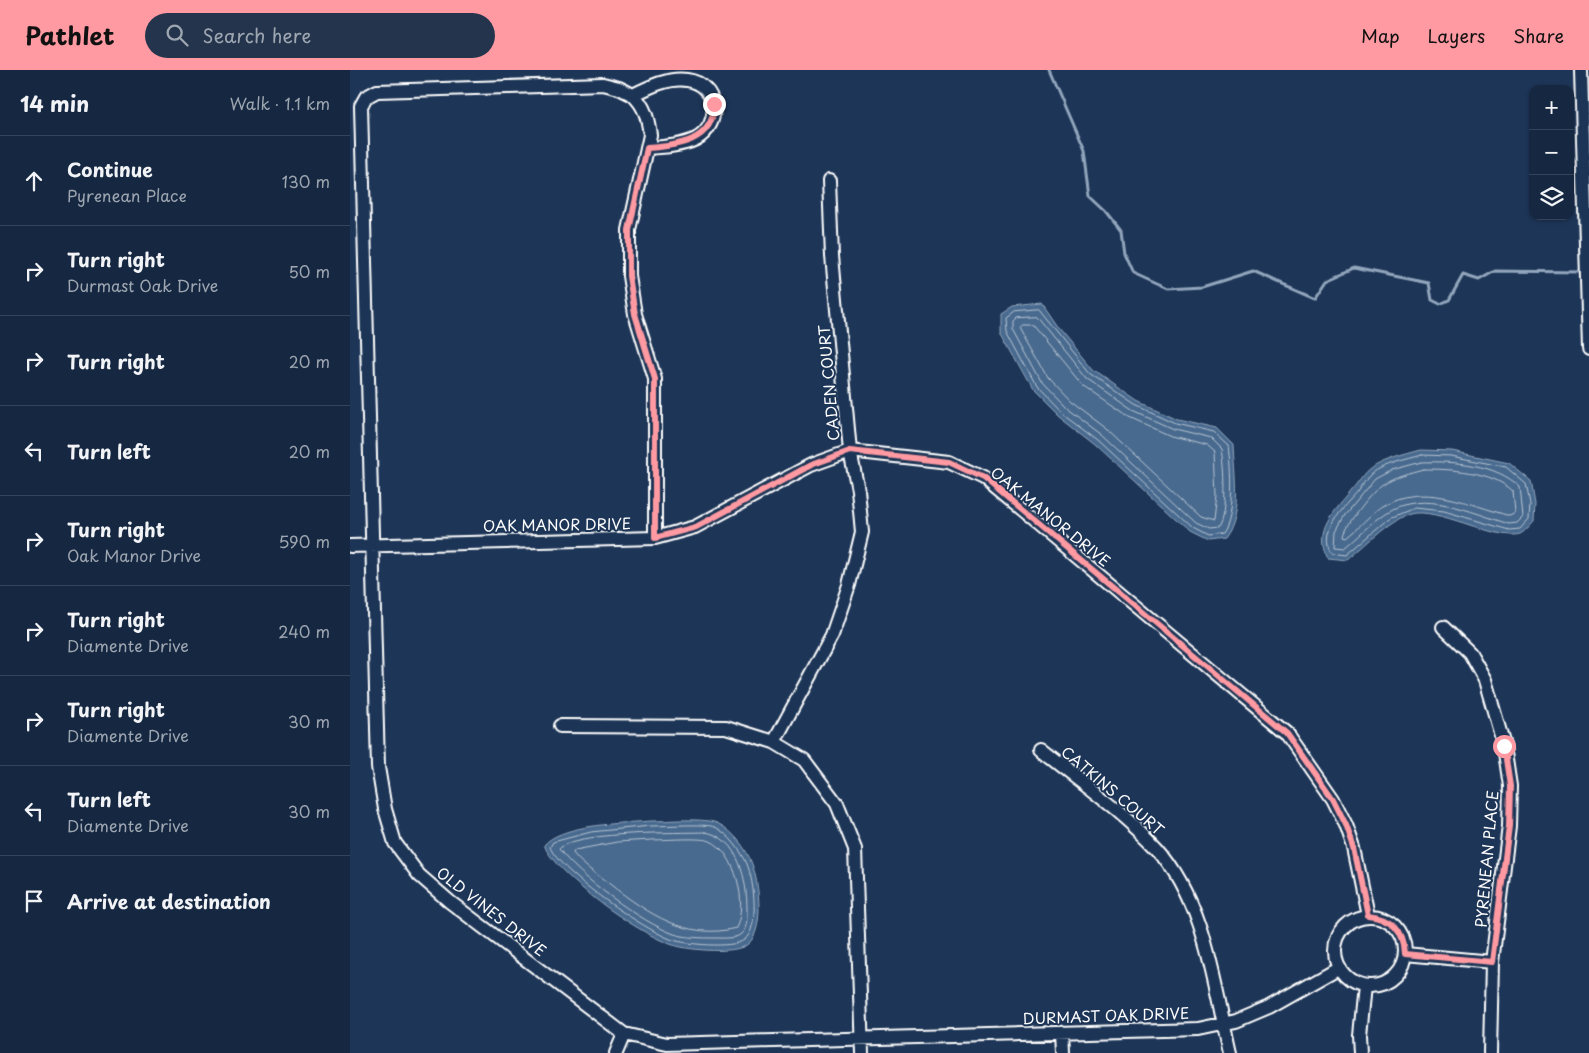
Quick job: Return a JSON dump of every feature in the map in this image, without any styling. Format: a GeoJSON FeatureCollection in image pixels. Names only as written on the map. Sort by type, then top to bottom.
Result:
{"type":"FeatureCollection","features":[{"type":"Feature","properties":{"kind":"street"},"geometry":{"type":"LineString","coordinates":[[1581,70],[1589,349]]}},
{"type":"Feature","properties":{"kind":"street"},"geometry":{"type":"LineString","coordinates":[[647,148],[695,139],[706,132],[711,122],[714,104],[706,89],[689,80],[666,82],[633,95],[641,102],[648,119],[650,134],[629,230],[629,276],[635,314],[655,379],[655,538]]}},
{"type":"Feature","properties":{"kind":"street","name":"OLD VINES DRIVE"},"geometry":{"type":"LineString","coordinates":[[633,95],[619,88],[603,84],[377,91],[366,97],[361,106],[378,767],[385,809],[396,843],[419,875],[450,902],[624,1034],[667,1044],[862,1038]]}},
{"type":"Feature","properties":{"kind":"street","name":"CADEN COURT"},"geometry":{"type":"LineString","coordinates":[[774,742],[832,635],[849,585],[862,532],[858,490],[850,451],[832,256],[829,181]]}},
{"type":"Feature","properties":{"kind":"street","name":"OAK MANOR DRIVE"},"geometry":{"type":"LineString","coordinates":[[350,546],[655,538],[696,527],[811,465],[850,451],[949,462],[983,478],[1287,733],[1333,799],[1346,825],[1354,848],[1368,915]]}},
{"type":"Feature","properties":{"kind":"street","name":"PYRENEAN PLACE"},"geometry":{"type":"LineString","coordinates":[[1443,627],[1470,654],[1485,680],[1504,746],[1510,786],[1509,826],[1492,962],[1490,1053]]}},
{"type":"Feature","properties":{"kind":"street"},"geometry":{"type":"LineString","coordinates":[[560,726],[726,728],[774,742],[804,760],[837,804],[855,849],[862,1053]]}},
{"type":"Feature","properties":{"kind":"street","name":"CATKINS COURT"},"geometry":{"type":"LineString","coordinates":[[1041,750],[1136,828],[1158,849],[1178,881],[1194,911],[1203,937],[1230,1053]]}},
{"type":"Feature","properties":{"kind":"street"},"geometry":{"type":"LineString","coordinates":[[1368,915],[1387,920],[1395,926],[1405,944],[1405,954],[1398,973],[1391,980],[1382,985],[1364,986],[1352,982],[1338,968],[1334,948],[1339,934],[1349,922],[1368,915]]}},
{"type":"Feature","properties":{"kind":"street"},"geometry":{"type":"LineString","coordinates":[[1405,954],[1492,962]]}},
{"type":"Feature","properties":{"kind":"street","name":"DURMAST OAK DRIVE"},"geometry":{"type":"LineString","coordinates":[[862,1038],[1198,1029],[1236,1021],[1269,1007],[1338,968]]}},
{"type":"Feature","properties":{"kind":"street"},"geometry":{"type":"LineString","coordinates":[[1360,1053],[1359,1035],[1364,986]]}},
{"type":"Feature","properties":{"kind":"street"},"geometry":{"type":"LineString","coordinates":[[1062,1032],[1063,1053]]}},
{"type":"Feature","properties":{"kind":"street"},"geometry":{"type":"LineString","coordinates":[[616,1053],[624,1034]]}},
{"type":"Feature","properties":{"kind":"water"},"geometry":{"type":"Polygon","coordinates":[[[1042,304],[1059,329],[1093,370],[1138,401],[1177,419],[1217,428],[1234,445],[1236,506],[1230,529],[1224,539],[1208,541],[1190,532],[1095,444],[1058,415],[1033,390],[1001,332],[1001,314],[1012,307],[1042,304]]]}},
{"type":"Feature","properties":{"kind":"water"},"geometry":{"type":"Polygon","coordinates":[[[1421,450],[1452,451],[1509,463],[1531,481],[1535,504],[1534,521],[1522,533],[1511,535],[1486,530],[1442,516],[1416,513],[1399,519],[1390,525],[1348,560],[1328,558],[1323,539],[1328,521],[1365,474],[1382,463],[1421,450]]]}},
{"type":"Feature","properties":{"kind":"water"},"geometry":{"type":"Polygon","coordinates":[[[696,820],[713,822],[724,827],[739,841],[747,852],[755,872],[759,908],[756,931],[752,940],[745,946],[729,950],[697,949],[677,946],[656,938],[619,916],[581,887],[564,872],[544,845],[552,838],[578,829],[651,821],[696,820]]]}},
{"type":"Feature","properties":{"kind":"waterway"},"geometry":{"type":"LineString","coordinates":[[1049,70],[1084,151],[1090,196],[1106,211],[1121,230],[1124,253],[1133,273],[1168,289],[1202,287],[1253,271],[1315,298],[1327,280],[1354,268],[1429,283],[1432,300],[1440,304],[1449,300],[1463,275],[1479,280],[1495,271],[1583,272]]}},
{"type":"Feature","properties":{"kind":"route"},"geometry":{"type":"LineString","coordinates":[[714,104],[714,112],[706,132],[695,139],[662,147],[647,148],[629,230],[629,276],[635,314],[655,379],[655,538],[696,527],[811,465],[850,451],[883,453],[949,462],[983,478],[1287,733],[1333,799],[1346,825],[1354,848],[1368,915],[1378,916],[1395,926],[1405,944],[1405,954],[1492,962],[1509,826],[1510,786],[1504,746]]}}]}
